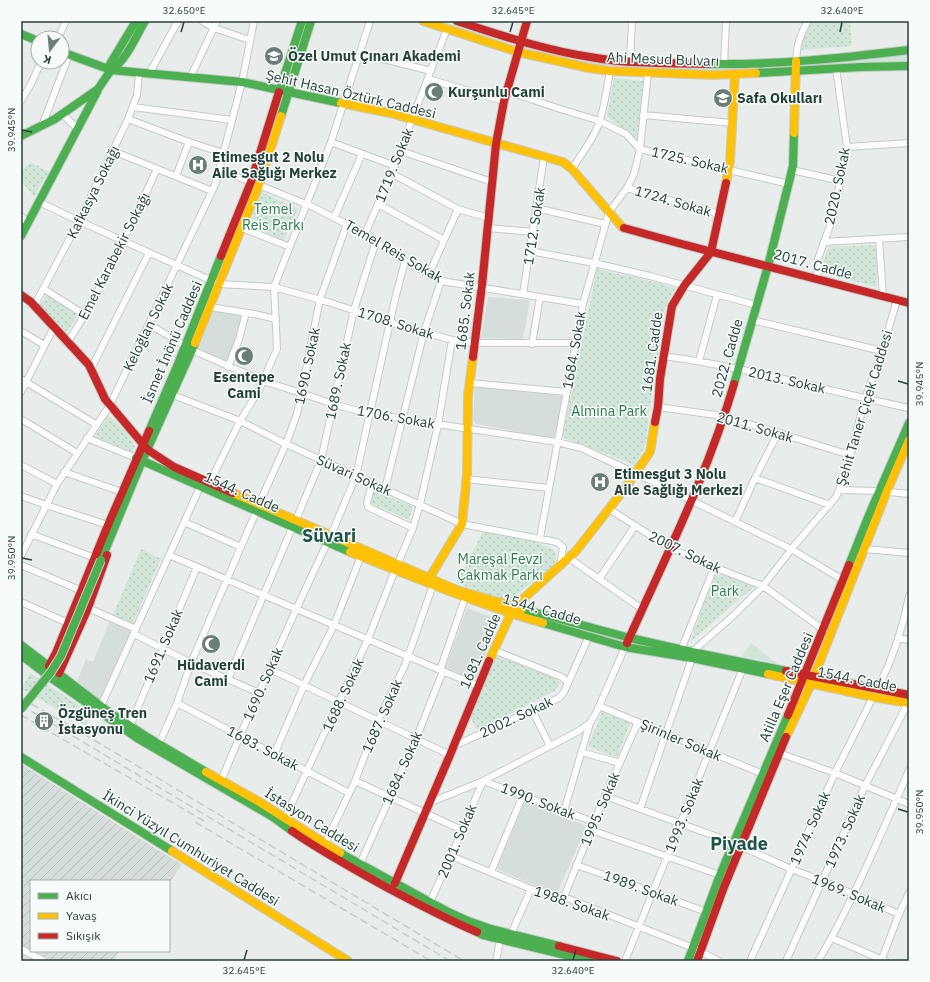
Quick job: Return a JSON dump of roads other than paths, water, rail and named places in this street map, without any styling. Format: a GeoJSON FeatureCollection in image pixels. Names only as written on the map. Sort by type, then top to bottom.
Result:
{"type":"FeatureCollection","features":[{"type":"Feature","properties":{"kind":"main road"},"geometry":{"type":"LineString","coordinates":[[111,70],[110,64],[136,21]]}},
{"type":"Feature","properties":{"kind":"main road"},"geometry":{"type":"LineString","coordinates":[[21,236],[98,89],[111,70],[118,66],[124,59],[145,21]]}},
{"type":"Feature","properties":{"kind":"main road","name":"İsmet İnönü Caddesi"},"geometry":{"type":"LineString","coordinates":[[145,447],[173,395],[188,348],[210,307],[216,282],[242,228],[284,91],[302,21]]}},
{"type":"Feature","properties":{"kind":"main road","name":"İsmet İnönü Caddesi"},"geometry":{"type":"LineString","coordinates":[[284,91],[311,21]]}},
{"type":"Feature","properties":{"kind":"main road","name":"Ahi Mesud Bulvarı"},"geometry":{"type":"LineString","coordinates":[[423,21],[518,52],[589,68],[610,71],[685,75],[909,66]]}},
{"type":"Feature","properties":{"kind":"main road","name":"Ahi Mesud Bulvarı"},"geometry":{"type":"LineString","coordinates":[[457,21],[521,42],[592,57],[630,61],[724,65],[796,61],[909,50]]}},
{"type":"Feature","properties":{"kind":"main road","name":"1685. Sokak"},"geometry":{"type":"LineString","coordinates":[[432,581],[462,524],[466,478],[470,383],[496,144],[504,101],[527,21]]}},
{"type":"Feature","properties":{"kind":"main road","name":"Şehit Hasan Öztürk Caddesi"},"geometry":{"type":"LineString","coordinates":[[70,55],[111,70],[242,82],[344,103],[390,113],[563,162],[572,168],[622,227],[711,252]]}},
{"type":"Feature","properties":{"kind":"main road","name":"2022. Cadde"},"geometry":{"type":"LineString","coordinates":[[626,647],[712,450],[732,390],[768,266],[792,170],[797,71],[796,61]]}},
{"type":"Feature","properties":{"kind":"main road","name":"1681. Cadde"},"geometry":{"type":"LineString","coordinates":[[395,883],[454,746],[493,650],[512,610],[576,551],[636,473],[650,452],[658,407],[663,356],[672,306],[684,286],[711,252],[729,169],[735,74]]}},
{"type":"Feature","properties":{"kind":"main road"},"geometry":{"type":"LineString","coordinates":[[21,136],[62,114],[98,89]]}},
{"type":"Feature","properties":{"kind":"main road","name":"İsmet İnönü Caddesi"},"geometry":{"type":"LineString","coordinates":[[145,447],[216,282],[255,183]]}},
{"type":"Feature","properties":{"kind":"main road","name":"2017. Cadde"},"geometry":{"type":"LineString","coordinates":[[711,252],[817,278],[909,303]]}},
{"type":"Feature","properties":{"kind":"main road","name":"1544. Cadde"},"geometry":{"type":"LineString","coordinates":[[21,295],[54,327],[91,369],[105,399],[145,447],[174,467],[331,535],[396,566],[432,581],[589,636],[626,647],[692,655],[808,679],[873,697],[909,703]]}},
{"type":"Feature","properties":{"kind":"main road","name":"Atilla Eşer Caddesi"},"geometry":{"type":"LineString","coordinates":[[697,961],[697,949],[706,912],[720,875],[738,844],[779,753],[808,679],[824,630],[883,491],[909,423]]}},
{"type":"Feature","properties":{"kind":"main road","name":"Atilla Eşer Caddesi"},"geometry":{"type":"LineString","coordinates":[[688,961],[697,949],[716,907],[763,774],[808,679],[865,549],[883,491],[909,440]]}},
{"type":"Feature","properties":{"kind":"main road"},"geometry":{"type":"LineString","coordinates":[[21,709],[51,672],[61,656],[98,559],[108,525],[122,492],[145,447]]}},
{"type":"Feature","properties":{"kind":"main road"},"geometry":{"type":"LineString","coordinates":[[46,669],[56,653],[82,591],[112,534],[139,460]]}},
{"type":"Feature","properties":{"kind":"main road","name":"1544. Cadde"},"geometry":{"type":"LineString","coordinates":[[139,460],[327,543],[361,556],[396,566]]}},
{"type":"Feature","properties":{"kind":"main road"},"geometry":{"type":"LineString","coordinates":[[54,680],[59,673],[88,608],[109,550],[112,534]]}},
{"type":"Feature","properties":{"kind":"main road","name":"1544. Cadde"},"geometry":{"type":"LineString","coordinates":[[432,581],[465,598],[681,650],[692,655],[743,668],[808,679],[878,688],[909,695]]}},
{"type":"Feature","properties":{"kind":"main road","name":"İstasyon Caddesi"},"geometry":{"type":"LineString","coordinates":[[21,645],[46,669],[54,680],[137,738],[273,817],[338,860],[442,917],[466,928],[500,940],[576,960],[590,961]]}},
{"type":"Feature","properties":{"kind":"main road","name":"İstasyon Caddesi"},"geometry":{"type":"LineString","coordinates":[[21,655],[46,669],[59,673],[101,706],[159,744],[258,801],[325,844],[430,902],[468,921],[491,929],[617,961]]}},
{"type":"Feature","properties":{"kind":"main road","name":"İkinci Yüzyıl Cumhuriyet Caddesi"},"geometry":{"type":"LineString","coordinates":[[21,757],[348,961]]}},
{"type":"Feature","properties":{"kind":"street"},"geometry":{"type":"LineString","coordinates":[[149,74],[178,21]]}},
{"type":"Feature","properties":{"kind":"street"},"geometry":{"type":"LineString","coordinates":[[202,21],[214,28],[250,40]]}},
{"type":"Feature","properties":{"kind":"street"},"geometry":{"type":"LineString","coordinates":[[190,78],[217,21]]}},
{"type":"Feature","properties":{"kind":"street","name":"Keloğlan Sokak"},"geometry":{"type":"LineString","coordinates":[[21,556],[64,472],[110,405],[212,191],[242,82],[254,21]]}},
{"type":"Feature","properties":{"kind":"street"},"geometry":{"type":"LineString","coordinates":[[210,482],[240,421],[263,382],[277,349],[274,287],[332,142],[370,21]]}},
{"type":"Feature","properties":{"kind":"street"},"geometry":{"type":"LineString","coordinates":[[630,61],[632,21]]}},
{"type":"Feature","properties":{"kind":"street"},"geometry":{"type":"LineString","coordinates":[[724,65],[726,21]]}},
{"type":"Feature","properties":{"kind":"street"},"geometry":{"type":"LineString","coordinates":[[796,61],[800,36],[808,21]]}},
{"type":"Feature","properties":{"kind":"street","name":"1719. Sokak"},"geometry":{"type":"LineString","coordinates":[[365,234],[395,166],[447,30]]}},
{"type":"Feature","properties":{"kind":"street"},"geometry":{"type":"LineString","coordinates":[[360,53],[431,72]]}},
{"type":"Feature","properties":{"kind":"street","name":"2020. Sokak"},"geometry":{"type":"LineString","coordinates":[[817,278],[818,259],[832,220],[848,147],[836,68]]}},
{"type":"Feature","properties":{"kind":"street"},"geometry":{"type":"LineString","coordinates":[[21,101],[37,70]]}},
{"type":"Feature","properties":{"kind":"street"},"geometry":{"type":"LineString","coordinates":[[42,126],[60,70]]}},
{"type":"Feature","properties":{"kind":"street"},"geometry":{"type":"LineString","coordinates":[[572,168],[600,122],[606,99],[610,71]]}},
{"type":"Feature","properties":{"kind":"street","name":"Kafkasya Sokağı"},"geometry":{"type":"LineString","coordinates":[[34,306],[80,221],[128,119],[137,95],[139,73]]}},
{"type":"Feature","properties":{"kind":"street","name":"1684. Sokak"},"geometry":{"type":"LineString","coordinates":[[540,538],[583,304],[609,212],[627,188],[634,174],[640,149],[648,73]]}},
{"type":"Feature","properties":{"kind":"street"},"geometry":{"type":"LineString","coordinates":[[428,79],[504,101]]}},
{"type":"Feature","properties":{"kind":"street","name":"1725. Sokak"},"geometry":{"type":"LineString","coordinates":[[507,91],[600,122],[626,134],[640,149],[789,184]]}},
{"type":"Feature","properties":{"kind":"street"},"geometry":{"type":"LineString","coordinates":[[133,107],[232,120]]}},
{"type":"Feature","properties":{"kind":"street"},"geometry":{"type":"LineString","coordinates":[[62,114],[77,128]]}},
{"type":"Feature","properties":{"kind":"street"},"geometry":{"type":"LineString","coordinates":[[643,115],[732,123]]}},
{"type":"Feature","properties":{"kind":"street"},"geometry":{"type":"LineString","coordinates":[[128,119],[223,153]]}},
{"type":"Feature","properties":{"kind":"street"},"geometry":{"type":"LineString","coordinates":[[176,176],[189,142]]}},
{"type":"Feature","properties":{"kind":"street"},"geometry":{"type":"LineString","coordinates":[[332,142],[395,166]]}},
{"type":"Feature","properties":{"kind":"street"},"geometry":{"type":"LineString","coordinates":[[848,147],[909,143]]}},
{"type":"Feature","properties":{"kind":"street"},"geometry":{"type":"LineString","coordinates":[[113,151],[212,191]]}},
{"type":"Feature","properties":{"kind":"street"},"geometry":{"type":"LineString","coordinates":[[401,151],[492,182]]}},
{"type":"Feature","properties":{"kind":"street"},"geometry":{"type":"LineString","coordinates":[[334,218],[362,154]]}},
{"type":"Feature","properties":{"kind":"street","name":"1712. Sokak"},"geometry":{"type":"LineString","coordinates":[[523,294],[544,157]]}},
{"type":"Feature","properties":{"kind":"street","name":"Emel Karabekir Sokağı"},"geometry":{"type":"LineString","coordinates":[[68,342],[85,314],[123,241],[157,169]]}},
{"type":"Feature","properties":{"kind":"street","name":"Temel Reis Sokak"},"geometry":{"type":"LineString","coordinates":[[218,170],[255,183],[347,224],[376,241],[405,261],[441,281],[583,304]]}},
{"type":"Feature","properties":{"kind":"street"},"geometry":{"type":"LineString","coordinates":[[792,170],[841,181]]}},
{"type":"Feature","properties":{"kind":"street"},"geometry":{"type":"LineString","coordinates":[[391,173],[458,209],[489,218]]}},
{"type":"Feature","properties":{"kind":"street","name":"1724. Sokak"},"geometry":{"type":"LineString","coordinates":[[627,188],[719,214]]}},
{"type":"Feature","properties":{"kind":"street"},"geometry":{"type":"LineString","coordinates":[[39,202],[177,266],[216,282]]}},
{"type":"Feature","properties":{"kind":"street"},"geometry":{"type":"LineString","coordinates":[[378,204],[444,240]]}},
{"type":"Feature","properties":{"kind":"street"},"geometry":{"type":"LineString","coordinates":[[536,208],[605,224]]}},
{"type":"Feature","properties":{"kind":"street"},"geometry":{"type":"LineString","coordinates":[[429,274],[458,209]]}},
{"type":"Feature","properties":{"kind":"street"},"geometry":{"type":"LineString","coordinates":[[21,216],[28,224]]}},
{"type":"Feature","properties":{"kind":"street","name":"1690. Sokak"},"geometry":{"type":"LineString","coordinates":[[259,504],[286,444],[297,414],[320,300],[347,224]]}},
{"type":"Feature","properties":{"kind":"street"},"geometry":{"type":"LineString","coordinates":[[242,228],[290,247]]}},
{"type":"Feature","properties":{"kind":"street"},"geometry":{"type":"LineString","coordinates":[[488,228],[533,232]]}},
{"type":"Feature","properties":{"kind":"street"},"geometry":{"type":"LineString","coordinates":[[824,242],[909,237]]}},
{"type":"Feature","properties":{"kind":"street"},"geometry":{"type":"LineString","coordinates":[[879,239],[883,296]]}},
{"type":"Feature","properties":{"kind":"street","name":"1689. Sokak"},"geometry":{"type":"LineString","coordinates":[[296,520],[321,460],[354,310],[376,241]]}},
{"type":"Feature","properties":{"kind":"street"},"geometry":{"type":"LineString","coordinates":[[530,251],[594,263],[650,276],[756,306]]}},
{"type":"Feature","properties":{"kind":"street"},"geometry":{"type":"LineString","coordinates":[[91,369],[149,253]]}},
{"type":"Feature","properties":{"kind":"street"},"geometry":{"type":"LineString","coordinates":[[331,535],[356,476],[395,299],[405,261]]}},
{"type":"Feature","properties":{"kind":"street"},"geometry":{"type":"LineString","coordinates":[[385,489],[424,332],[441,281]]}},
{"type":"Feature","properties":{"kind":"street","name":"1708. Sokak"},"geometry":{"type":"LineString","coordinates":[[216,282],[274,287],[452,340],[475,343],[576,343]]}},
{"type":"Feature","properties":{"kind":"street"},"geometry":{"type":"LineString","coordinates":[[44,289],[85,314]]}},
{"type":"Feature","properties":{"kind":"street"},"geometry":{"type":"LineString","coordinates":[[699,361],[717,295]]}},
{"type":"Feature","properties":{"kind":"street"},"geometry":{"type":"LineString","coordinates":[[532,344],[540,297]]}},
{"type":"Feature","properties":{"kind":"street","name":"Şehit Taner Çiçek Caddesi"},"geometry":{"type":"LineString","coordinates":[[692,655],[763,586],[791,549],[836,497],[845,476],[864,399],[882,351],[897,300]]}},
{"type":"Feature","properties":{"kind":"street"},"geometry":{"type":"LineString","coordinates":[[210,307],[246,312],[276,319]]}},
{"type":"Feature","properties":{"kind":"street"},"geometry":{"type":"LineString","coordinates":[[228,367],[239,339],[246,312]]}},
{"type":"Feature","properties":{"kind":"street"},"geometry":{"type":"LineString","coordinates":[[752,320],[882,351]]}},
{"type":"Feature","properties":{"kind":"street","name":"1706. Sokak"},"geometry":{"type":"LineString","coordinates":[[149,324],[188,348],[228,367],[263,382],[333,404],[370,414],[403,420],[557,442],[581,448],[636,473],[791,549],[844,580]]}},
{"type":"Feature","properties":{"kind":"street"},"geometry":{"type":"LineString","coordinates":[[21,392],[23,380],[54,327]]}},
{"type":"Feature","properties":{"kind":"street"},"geometry":{"type":"LineString","coordinates":[[21,331],[44,345]]}},
{"type":"Feature","properties":{"kind":"street","name":"1688. Sokak"},"geometry":{"type":"LineString","coordinates":[[285,818],[340,703],[368,639],[396,566],[413,528],[438,425],[452,340]]}},
{"type":"Feature","properties":{"kind":"street","name":"2013. Sokak"},"geometry":{"type":"LineString","coordinates":[[663,356],[738,368],[864,399],[909,408]]}},
{"type":"Feature","properties":{"kind":"street"},"geometry":{"type":"LineString","coordinates":[[23,380],[97,425]]}},
{"type":"Feature","properties":{"kind":"street"},"geometry":{"type":"LineString","coordinates":[[470,383],[566,392]]}},
{"type":"Feature","properties":{"kind":"street","name":"Süvari Sokak"},"geometry":{"type":"LineString","coordinates":[[173,395],[240,421],[286,444],[462,524],[558,542],[563,547],[561,561],[558,567]]}},
{"type":"Feature","properties":{"kind":"street","name":"2011. Sokak"},"geometry":{"type":"LineString","coordinates":[[658,407],[723,416],[850,455]]}},
{"type":"Feature","properties":{"kind":"street"},"geometry":{"type":"LineString","coordinates":[[21,419],[77,453]]}},
{"type":"Feature","properties":{"kind":"street"},"geometry":{"type":"LineString","coordinates":[[735,522],[778,433]]}},
{"type":"Feature","properties":{"kind":"street"},"geometry":{"type":"LineString","coordinates":[[87,438],[139,460]]}},
{"type":"Feature","properties":{"kind":"street"},"geometry":{"type":"LineString","coordinates":[[21,465],[57,484]]}},
{"type":"Feature","properties":{"kind":"street"},"geometry":{"type":"LineString","coordinates":[[64,472],[122,492]]}},
{"type":"Feature","properties":{"kind":"street"},"geometry":{"type":"LineString","coordinates":[[466,478],[549,488]]}},
{"type":"Feature","properties":{"kind":"street"},"geometry":{"type":"LineString","coordinates":[[755,478],[830,505]]}},
{"type":"Feature","properties":{"kind":"street"},"geometry":{"type":"LineString","coordinates":[[372,483],[367,503],[368,506],[413,528]]}},
{"type":"Feature","properties":{"kind":"street"},"geometry":{"type":"LineString","coordinates":[[101,706],[200,488]]}},
{"type":"Feature","properties":{"kind":"street"},"geometry":{"type":"LineString","coordinates":[[839,490],[883,491],[909,494]]}},
{"type":"Feature","properties":{"kind":"street"},"geometry":{"type":"LineString","coordinates":[[21,496],[108,525]]}},
{"type":"Feature","properties":{"kind":"street","name":"2007. Sokak"},"geometry":{"type":"LineString","coordinates":[[609,509],[669,547],[714,568],[763,586],[824,630]]}},
{"type":"Feature","properties":{"kind":"street"},"geometry":{"type":"LineString","coordinates":[[159,744],[177,703],[191,662],[225,580],[256,512]]}},
{"type":"Feature","properties":{"kind":"street"},"geometry":{"type":"LineString","coordinates":[[184,522],[241,547]]}},
{"type":"Feature","properties":{"kind":"street"},"geometry":{"type":"LineString","coordinates":[[599,579],[635,526]]}},
{"type":"Feature","properties":{"kind":"street"},"geometry":{"type":"LineString","coordinates":[[228,679],[292,528]]}},
{"type":"Feature","properties":{"kind":"street"},"geometry":{"type":"LineString","coordinates":[[32,534],[98,559]]}},
{"type":"Feature","properties":{"kind":"street","name":"1690. Sokak"},"geometry":{"type":"LineString","coordinates":[[221,781],[296,609],[327,543]]}},
{"type":"Feature","properties":{"kind":"street"},"geometry":{"type":"LineString","coordinates":[[865,549],[909,553]]}},
{"type":"Feature","properties":{"kind":"street"},"geometry":{"type":"LineString","coordinates":[[169,555],[478,686]]}},
{"type":"Feature","properties":{"kind":"street"},"geometry":{"type":"LineString","coordinates":[[274,755],[304,685],[334,625],[361,556]]}},
{"type":"Feature","properties":{"kind":"street"},"geometry":{"type":"LineString","coordinates":[[569,558],[642,609]]}},
{"type":"Feature","properties":{"kind":"street"},"geometry":{"type":"LineString","coordinates":[[21,566],[82,591]]}},
{"type":"Feature","properties":{"kind":"street","name":"1691. Sokak"},"geometry":{"type":"LineString","coordinates":[[130,726],[197,567]]}},
{"type":"Feature","properties":{"kind":"street"},"geometry":{"type":"LineString","coordinates":[[681,650],[714,568]]}},
{"type":"Feature","properties":{"kind":"street","name":"1687. Sokak"},"geometry":{"type":"LineString","coordinates":[[325,844],[349,794],[378,721],[408,656],[432,581]]}},
{"type":"Feature","properties":{"kind":"street"},"geometry":{"type":"LineString","coordinates":[[878,688],[885,674],[898,638],[909,596]]}},
{"type":"Feature","properties":{"kind":"street","name":"1684. Sokak"},"geometry":{"type":"LineString","coordinates":[[360,864],[416,739],[465,598]]}},
{"type":"Feature","properties":{"kind":"street"},"geometry":{"type":"LineString","coordinates":[[21,602],[68,624]]}},
{"type":"Feature","properties":{"kind":"street"},"geometry":{"type":"LineString","coordinates":[[88,608],[135,632],[162,648],[259,693]]}},
{"type":"Feature","properties":{"kind":"street","name":"2002. Sokak"},"geometry":{"type":"LineString","coordinates":[[454,746],[559,698],[568,684],[589,636]]}},
{"type":"Feature","properties":{"kind":"street"},"geometry":{"type":"LineString","coordinates":[[898,638],[909,640]]}},
{"type":"Feature","properties":{"kind":"street"},"geometry":{"type":"LineString","coordinates":[[564,811],[590,723],[626,647]]}},
{"type":"Feature","properties":{"kind":"street"},"geometry":{"type":"LineString","coordinates":[[493,650],[562,677],[568,684]]}},
{"type":"Feature","properties":{"kind":"street"},"geometry":{"type":"LineString","coordinates":[[640,809],[692,655]]}},
{"type":"Feature","properties":{"kind":"street","name":"1993. Sokak"},"geometry":{"type":"LineString","coordinates":[[625,961],[743,668]]}},
{"type":"Feature","properties":{"kind":"street"},"geometry":{"type":"LineString","coordinates":[[270,669],[450,755]]}},
{"type":"Feature","properties":{"kind":"street","name":"1974. Sokak"},"geometry":{"type":"LineString","coordinates":[[750,961],[835,773],[873,697]]}},
{"type":"Feature","properties":{"kind":"street","name":"1683. Sokak"},"geometry":{"type":"LineString","coordinates":[[177,703],[349,794]]}},
{"type":"Feature","properties":{"kind":"street","name":"1973. Sokak"},"geometry":{"type":"LineString","coordinates":[[786,961],[866,786],[909,703]]}},
{"type":"Feature","properties":{"kind":"street","name":"Şirinler Sokak"},"geometry":{"type":"LineString","coordinates":[[599,706],[763,774]]}},
{"type":"Feature","properties":{"kind":"street"},"geometry":{"type":"LineString","coordinates":[[532,710],[550,746]]}},
{"type":"Feature","properties":{"kind":"street","name":"1995. Sokak"},"geometry":{"type":"LineString","coordinates":[[564,897],[594,822],[638,722]]}},
{"type":"Feature","properties":{"kind":"street"},"geometry":{"type":"LineString","coordinates":[[429,803],[483,780],[578,732],[590,723]]}},
{"type":"Feature","properties":{"kind":"street"},"geometry":{"type":"LineString","coordinates":[[582,752],[620,763]]}},
{"type":"Feature","properties":{"kind":"street"},"geometry":{"type":"LineString","coordinates":[[779,753],[835,773],[909,804]]}},
{"type":"Feature","properties":{"kind":"street"},"geometry":{"type":"LineString","coordinates":[[818,961],[832,938],[854,894],[909,770]]}},
{"type":"Feature","properties":{"kind":"street","name":"1990. Sokak"},"geometry":{"type":"LineString","coordinates":[[483,780],[594,822]]}},
{"type":"Feature","properties":{"kind":"street","name":"2001. Sokak"},"geometry":{"type":"LineString","coordinates":[[430,902],[483,780]]}},
{"type":"Feature","properties":{"kind":"street"},"geometry":{"type":"LineString","coordinates":[[354,781],[462,830]]}},
{"type":"Feature","properties":{"kind":"street"},"geometry":{"type":"LineString","coordinates":[[491,872],[523,796]]}},
{"type":"Feature","properties":{"kind":"street","name":"1969. Sokak"},"geometry":{"type":"LineString","coordinates":[[605,796],[738,844],[791,870],[823,881],[899,914]]}},
{"type":"Feature","properties":{"kind":"street","name":"1990. Sokak"},"geometry":{"type":"LineString","coordinates":[[591,830],[720,875]]}},
{"type":"Feature","properties":{"kind":"street","name":"1988. Sokak"},"geometry":{"type":"LineString","coordinates":[[451,856],[531,889],[564,897],[639,926],[697,949],[719,961]]}},
{"type":"Feature","properties":{"kind":"street","name":"1989. Sokak"},"geometry":{"type":"LineString","coordinates":[[576,865],[706,912]]}},
{"type":"Feature","properties":{"kind":"street"},"geometry":{"type":"LineString","coordinates":[[511,934],[531,889]]}},
{"type":"Feature","properties":{"kind":"street"},"geometry":{"type":"LineString","coordinates":[[832,938],[883,960],[899,914],[906,908],[909,893]]}},
{"type":"Feature","properties":{"kind":"street"},"geometry":{"type":"LineString","coordinates":[[496,961],[500,940]]}},
{"type":"Feature","properties":{"kind":"street"},"geometry":{"type":"LineString","coordinates":[[21,949],[44,961]]}},
{"type":"Feature","properties":{"kind":"railway"},"geometry":{"type":"LineString","coordinates":[[21,698],[464,961]]}},
{"type":"Feature","properties":{"kind":"railway"},"geometry":{"type":"LineString","coordinates":[[21,705],[450,961]]}},
{"type":"Feature","properties":{"kind":"railway"},"geometry":{"type":"LineString","coordinates":[[21,715],[204,821]]}},
{"type":"Feature","properties":{"kind":"railway"},"geometry":{"type":"LineString","coordinates":[[195,822],[431,961]]}},
{"type":"Feature","properties":{"kind":"place","name":"Özel Umut Çınarı Akademi"},"geometry":{"type":"Point","coordinates":[274,56]}},
{"type":"Feature","properties":{"kind":"place","name":"Kurşunlu Cami"},"geometry":{"type":"Point","coordinates":[434,92]}},
{"type":"Feature","properties":{"kind":"place","name":"Safa Okulları"},"geometry":{"type":"Point","coordinates":[723,98]}},
{"type":"Feature","properties":{"kind":"place","name":"Etimesgut 2 Nolu Aile Sağlığı Merkez"},"geometry":{"type":"Point","coordinates":[198,165]}},
{"type":"Feature","properties":{"kind":"place","name":"Esentepe Cami"},"geometry":{"type":"Point","coordinates":[244,356]}},
{"type":"Feature","properties":{"kind":"place","name":"Etimesgut 3 Nolu Aile Sağlığı Merkezi"},"geometry":{"type":"Point","coordinates":[600,482]}},
{"type":"Feature","properties":{"kind":"place","name":"Hüdaverdi Cami"},"geometry":{"type":"Point","coordinates":[211,644]}},
{"type":"Feature","properties":{"kind":"place","name":"Özgüneş Tren İstasyonu"},"geometry":{"type":"Point","coordinates":[44,721]}},
{"type":"Feature","properties":{"kind":"district","name":"Süvari"},"geometry":{"type":"Point","coordinates":[329,535]}},
{"type":"Feature","properties":{"kind":"district","name":"Piyade"},"geometry":{"type":"Point","coordinates":[739,843]}},
{"type":"Feature","properties":{"kind":"park label","name":"Temel Reis Parkı"},"geometry":{"type":"Point","coordinates":[273,218]}},
{"type":"Feature","properties":{"kind":"park label","name":"Almina Park"},"geometry":{"type":"Point","coordinates":[609,411]}},
{"type":"Feature","properties":{"kind":"park label","name":"Mareşal Fevzi Çakmak Parkı"},"geometry":{"type":"Point","coordinates":[500,568]}},
{"type":"Feature","properties":{"kind":"park label","name":"Park"},"geometry":{"type":"Point","coordinates":[725,591]}}]}
